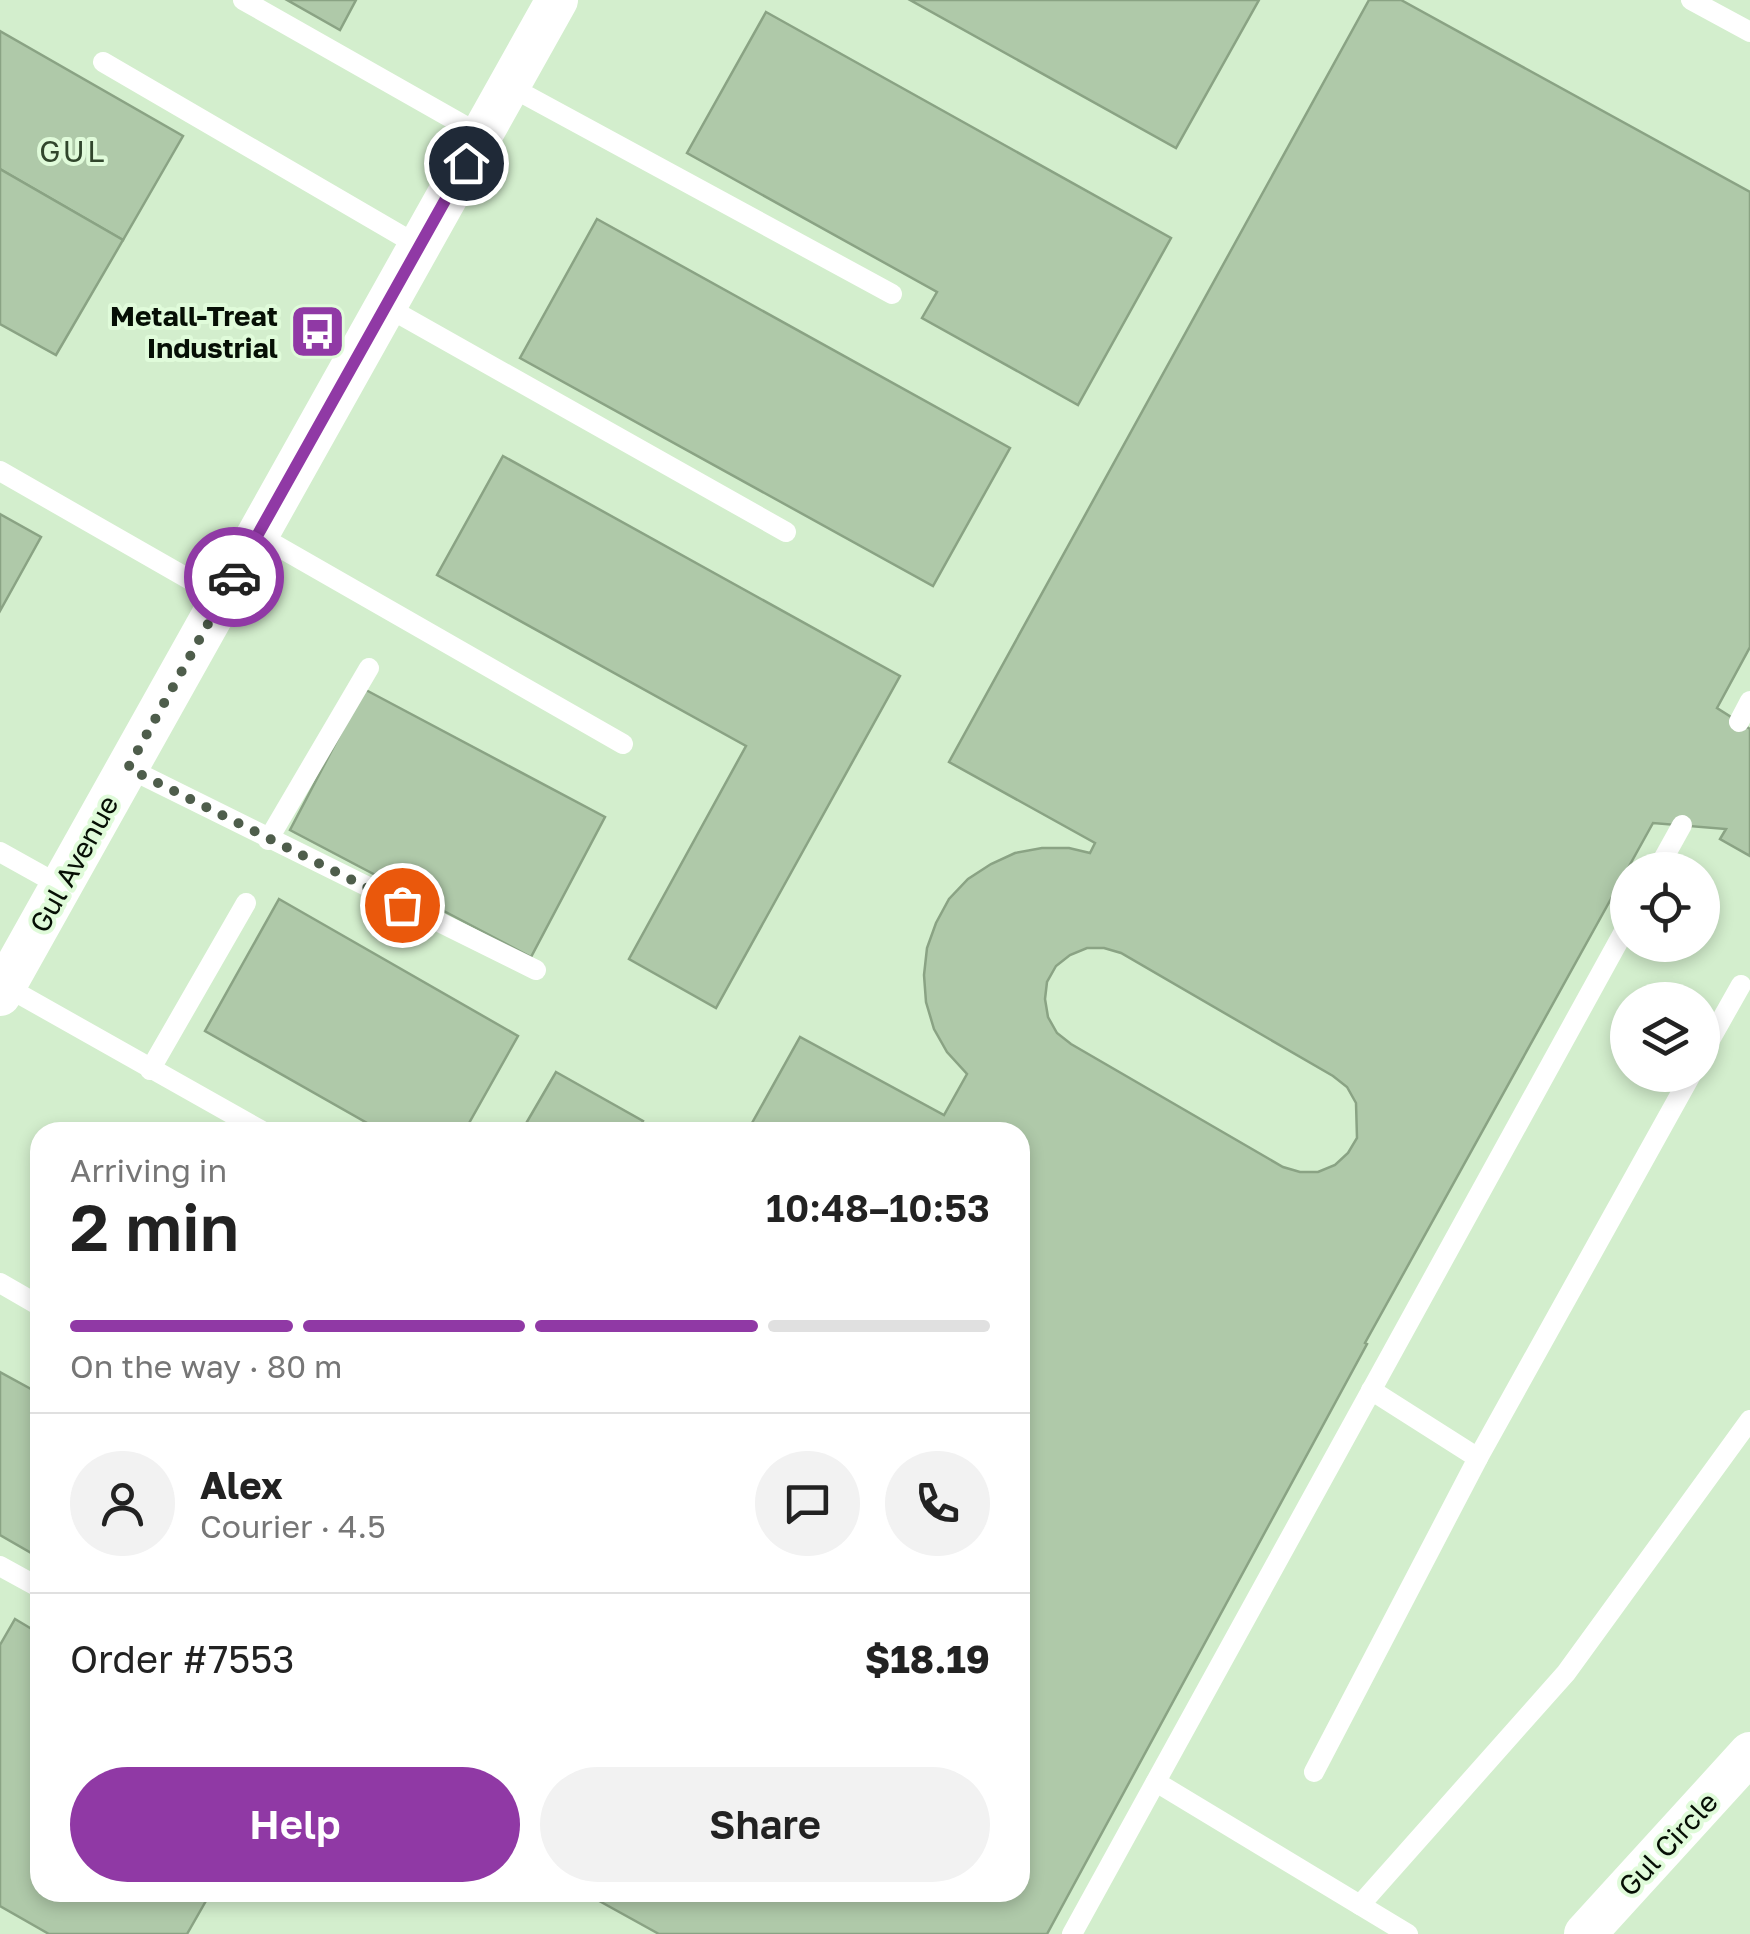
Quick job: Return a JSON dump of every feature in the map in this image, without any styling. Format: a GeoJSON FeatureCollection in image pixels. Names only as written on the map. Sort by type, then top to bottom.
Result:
{"type":"FeatureCollection","features":[{"type":"Feature","properties":{"kind":"street","name":"Gul Avenue"},"geometry":{"type":"LineString","coordinates":[[5,978],[128,768],[557,0]]}},
{"type":"Feature","properties":{"kind":"street","name":"Gul Circle"},"geometry":{"type":"LineString","coordinates":[[1585,1934],[1750,1752]]}},
{"type":"Feature","properties":{"kind":"lane"},"geometry":{"type":"LineString","coordinates":[[244,0],[481,135]]}},
{"type":"Feature","properties":{"kind":"lane"},"geometry":{"type":"LineString","coordinates":[[1691,0],[1750,32]]}},
{"type":"Feature","properties":{"kind":"lane"},"geometry":{"type":"LineString","coordinates":[[103,62],[419,246]]}},
{"type":"Feature","properties":{"kind":"lane"},"geometry":{"type":"LineString","coordinates":[[509,86],[892,294]]}},
{"type":"Feature","properties":{"kind":"lane"},"geometry":{"type":"LineString","coordinates":[[385,306],[786,532]]}},
{"type":"Feature","properties":{"kind":"lane"},"geometry":{"type":"LineString","coordinates":[[0,472],[222,598]]}},
{"type":"Feature","properties":{"kind":"lane"},"geometry":{"type":"LineString","coordinates":[[258,535],[624,744]]}},
{"type":"Feature","properties":{"kind":"lane"},"geometry":{"type":"LineString","coordinates":[[268,840],[369,668]]}},
{"type":"Feature","properties":{"kind":"lane"},"geometry":{"type":"LineString","coordinates":[[1738,722],[1750,701]]}},
{"type":"Feature","properties":{"kind":"lane"},"geometry":{"type":"LineString","coordinates":[[128,768],[536,970]]}},
{"type":"Feature","properties":{"kind":"lane"},"geometry":{"type":"LineString","coordinates":[[1667,852],[1682,825]]}},
{"type":"Feature","properties":{"kind":"lane"},"geometry":{"type":"LineString","coordinates":[[0,852],[61,886]]}},
{"type":"Feature","properties":{"kind":"lane"},"geometry":{"type":"LineString","coordinates":[[150,1070],[246,903]]}},
{"type":"Feature","properties":{"kind":"lane"},"geometry":{"type":"LineString","coordinates":[[1072,1934],[1610,957]]}},
{"type":"Feature","properties":{"kind":"lane"},"geometry":{"type":"LineString","coordinates":[[5,978],[150,1070],[246,1122]]}},
{"type":"Feature","properties":{"kind":"lane"},"geometry":{"type":"LineString","coordinates":[[1720,1021],[1740,985]]}},
{"type":"Feature","properties":{"kind":"lane"},"geometry":{"type":"LineString","coordinates":[[1314,1772],[1478,1458],[1682,1092]]}},
{"type":"Feature","properties":{"kind":"lane"},"geometry":{"type":"LineString","coordinates":[[0,1284],[30,1298]]}},
{"type":"Feature","properties":{"kind":"lane"},"geometry":{"type":"LineString","coordinates":[[1371,1390],[1478,1458]]}},
{"type":"Feature","properties":{"kind":"lane"},"geometry":{"type":"LineString","coordinates":[[1360,1906],[1566,1673],[1750,1420]]}},
{"type":"Feature","properties":{"kind":"lane"},"geometry":{"type":"LineString","coordinates":[[0,1566],[30,1582]]}},
{"type":"Feature","properties":{"kind":"lane"},"geometry":{"type":"LineString","coordinates":[[1156,1782],[1408,1934]]}},
{"type":"Feature","properties":{"kind":"building"},"geometry":{"type":"Polygon","coordinates":[[[287,0],[356,0],[340,30],[287,0]]]}},
{"type":"Feature","properties":{"kind":"building"},"geometry":{"type":"Polygon","coordinates":[[[910,0],[1259,0],[1176,148],[910,0]]]}},
{"type":"Feature","properties":{"kind":"building"},"geometry":{"type":"Polygon","coordinates":[[[1369,0],[1401,0],[1750,192],[1750,647],[1717,708],[1750,729],[1750,856],[1720,839],[1726,829],[1653,823],[1637,852],[1610,852],[1610,901],[1365,1343],[1047,1934],[659,1934],[601,1902],[1030,1902],[1030,1122],[753,1122],[800,1037],[944,1115],[967,1074],[947,1052],[934,1029],[924,975],[927,948],[949,899],[968,879],[1015,853],[1069,848],[1090,853],[1095,843],[949,762],[1369,0]],[[1087,948],[1056,966],[1047,982],[1048,1017],[1057,1033],[1071,1044],[1283,1167],[1318,1172],[1335,1165],[1357,1138],[1356,1103],[1347,1087],[1121,953],[1087,948]]]}},
{"type":"Feature","properties":{"kind":"building"},"geometry":{"type":"Polygon","coordinates":[[[766,12],[1171,238],[1078,405],[922,318],[937,292],[687,153],[766,12]]]}},
{"type":"Feature","properties":{"kind":"building"},"geometry":{"type":"Polygon","coordinates":[[[0,31],[183,136],[123,240],[0,169],[0,31]]]}},
{"type":"Feature","properties":{"kind":"building"},"geometry":{"type":"Polygon","coordinates":[[[0,169],[123,240],[56,355],[0,324],[0,169]]]}},
{"type":"Feature","properties":{"kind":"building"},"geometry":{"type":"Polygon","coordinates":[[[597,219],[1010,448],[933,586],[520,358],[597,219]]]}},
{"type":"Feature","properties":{"kind":"building"},"geometry":{"type":"Polygon","coordinates":[[[503,456],[900,676],[716,1008],[629,959],[746,746],[437,575],[503,456]]]}},
{"type":"Feature","properties":{"kind":"building"},"geometry":{"type":"Polygon","coordinates":[[[0,514],[41,537],[0,611],[0,514]]]}},
{"type":"Feature","properties":{"kind":"building"},"geometry":{"type":"Polygon","coordinates":[[[364,689],[605,817],[531,957],[290,830],[364,689]]]}},
{"type":"Feature","properties":{"kind":"building"},"geometry":{"type":"Polygon","coordinates":[[[279,899],[518,1036],[470,1122],[365,1122],[205,1031],[279,899]]]}},
{"type":"Feature","properties":{"kind":"building"},"geometry":{"type":"Polygon","coordinates":[[[556,1072],[643,1121],[642,1122],[527,1122],[556,1072]]]}},
{"type":"Feature","properties":{"kind":"building"},"geometry":{"type":"Polygon","coordinates":[[[0,1372],[30,1388],[30,1552],[0,1535],[0,1372]]]}},
{"type":"Feature","properties":{"kind":"building"},"geometry":{"type":"Polygon","coordinates":[[[15,1619],[30,1628],[30,1902],[205,1902],[187,1934],[49,1934],[0,1906],[0,1645],[15,1619]]]}},
{"type":"Feature","properties":{"kind":"way so far"},"geometry":{"type":"LineString","coordinates":[[234,577],[128,768],[402,905]]}},
{"type":"Feature","properties":{"kind":"place","name":"Metall-Treat Industrial"},"geometry":{"type":"Point","coordinates":[317,332]}},
{"type":"Feature","properties":{"kind":"district","name":"GUL"},"geometry":{"type":"Point","coordinates":[73,152]}},
{"type":"Feature","properties":{"kind":"route"},"geometry":{"type":"LineString","coordinates":[[234,577],[466,163]]}}]}
